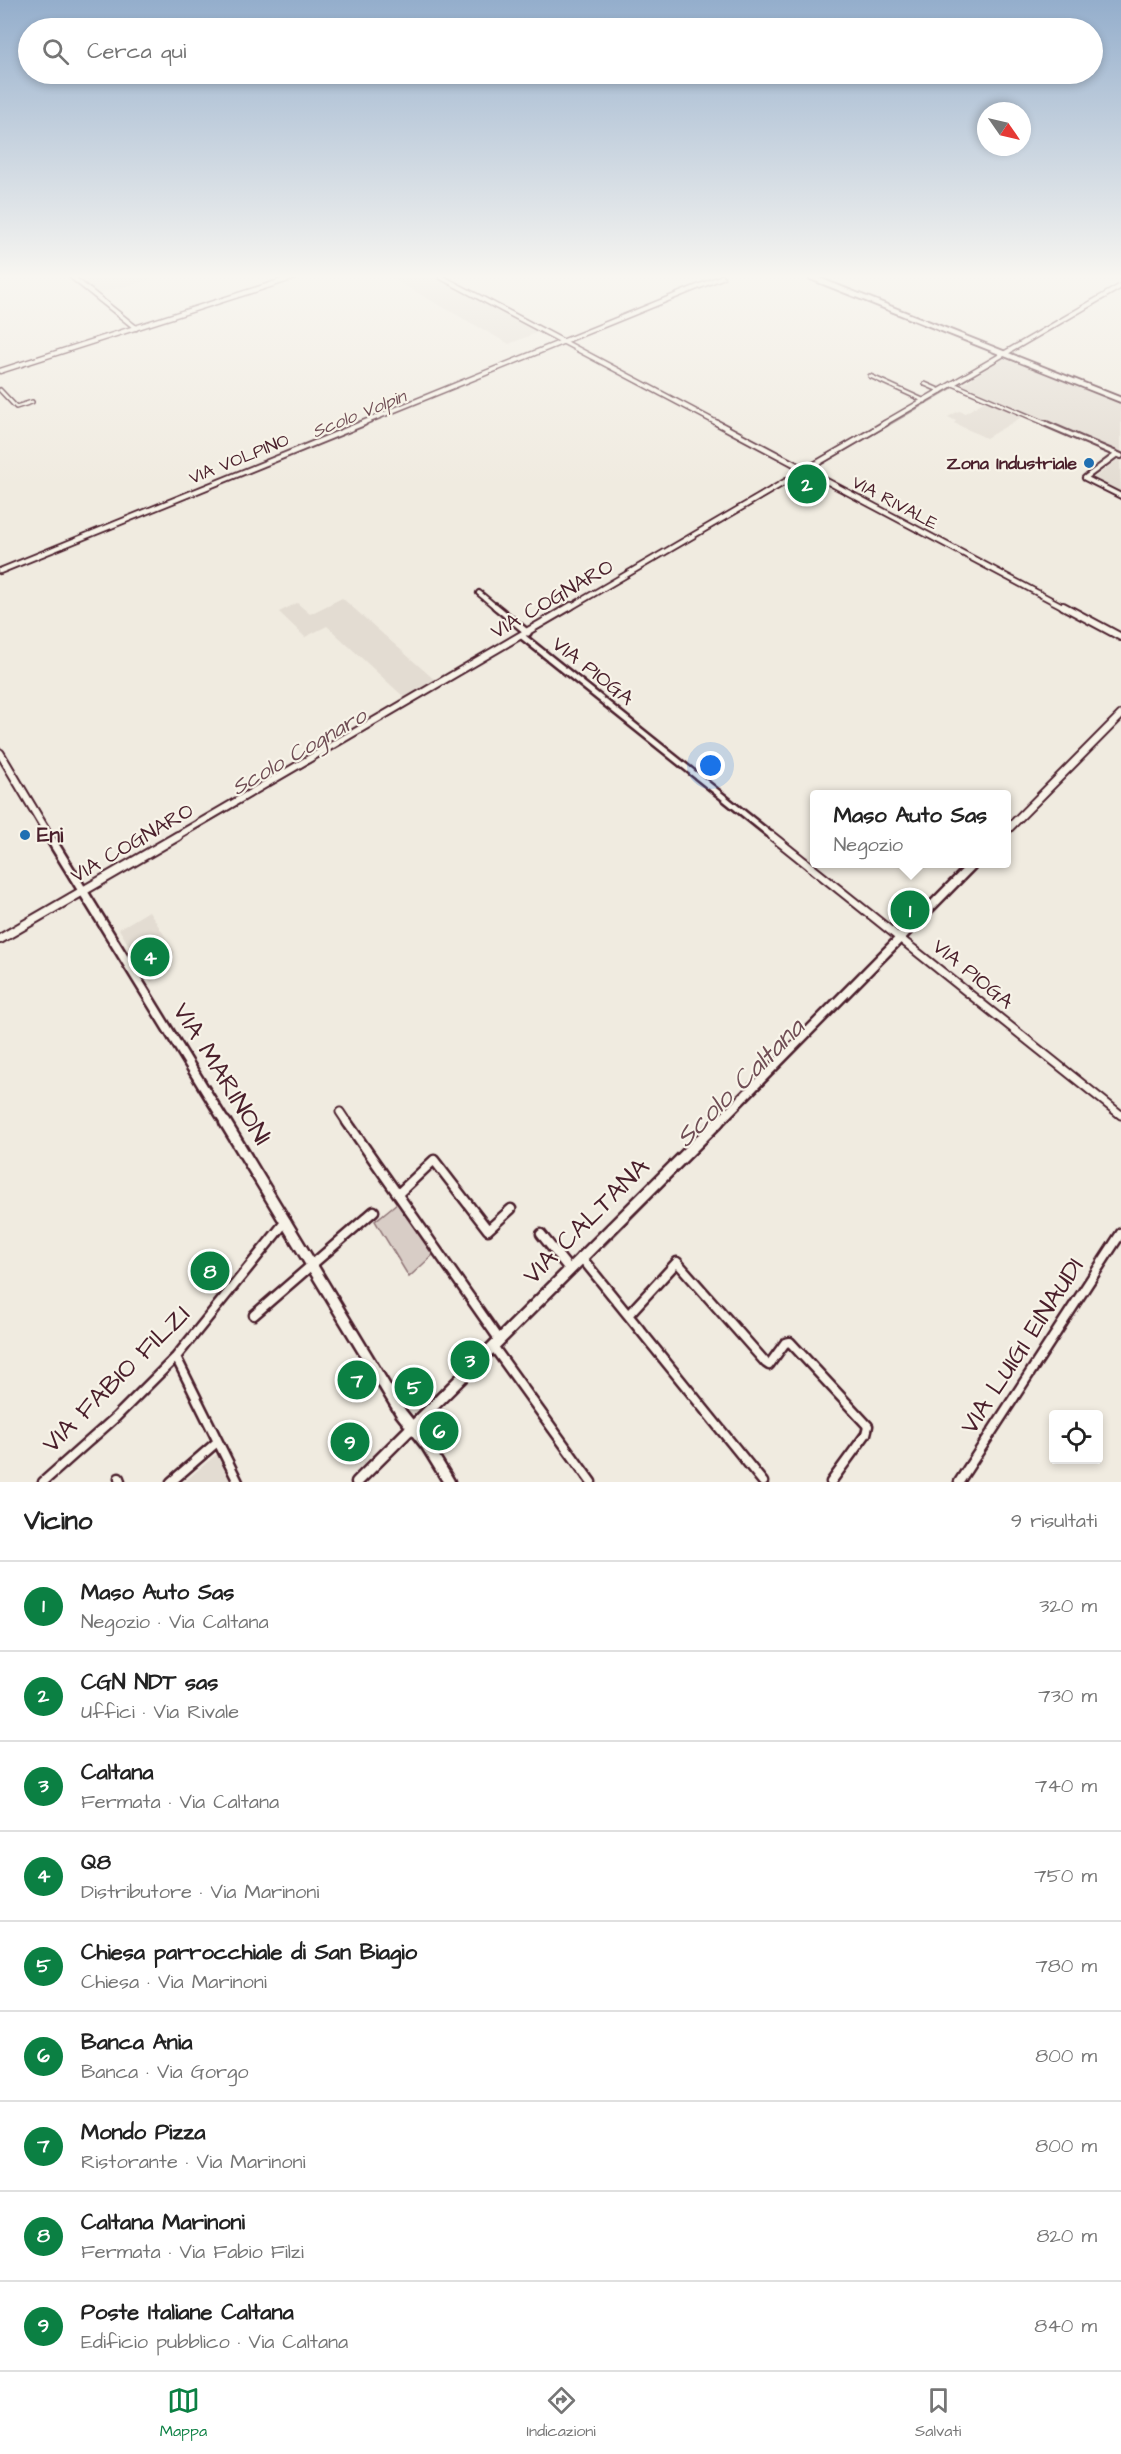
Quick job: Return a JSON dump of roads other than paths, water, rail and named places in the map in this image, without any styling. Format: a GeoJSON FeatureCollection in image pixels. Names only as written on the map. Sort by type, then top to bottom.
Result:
{"type":"FeatureCollection","features":[{"type":"Feature","properties":{"kind":"main road"},"geometry":{"type":"LineString","coordinates":[[984,346],[1121,400]]}},
{"type":"Feature","properties":{"kind":"main road"},"geometry":{"type":"LineString","coordinates":[[1011,826],[1121,715]]}},
{"type":"Feature","properties":{"kind":"main road","name":"VIA MARINONI"},"geometry":{"type":"LineString","coordinates":[[0,753],[82,892],[412,1428],[427,1446],[449,1482]]}},
{"type":"Feature","properties":{"kind":"main road","name":"VIA CALTANA"},"geometry":{"type":"LineString","coordinates":[[357,1482],[969,868]]}},
{"type":"Feature","properties":{"kind":"street"},"geometry":{"type":"LineString","coordinates":[[0,370],[77,346]]}},
{"type":"Feature","properties":{"kind":"street","name":"VIA VOLPINO"},"geometry":{"type":"LineString","coordinates":[[0,571],[554,346]]}},
{"type":"Feature","properties":{"kind":"street","name":"VIA RIVALE"},"geometry":{"type":"LineString","coordinates":[[572,346],[1121,637]]}},
{"type":"Feature","properties":{"kind":"street","name":"VIA COGNARO"},"geometry":{"type":"LineString","coordinates":[[0,939],[1017,346]]}},
{"type":"Feature","properties":{"kind":"street"},"geometry":{"type":"LineString","coordinates":[[870,376],[925,400]]}},
{"type":"Feature","properties":{"kind":"street"},"geometry":{"type":"LineString","coordinates":[[925,384],[941,391]]}},
{"type":"Feature","properties":{"kind":"street"},"geometry":{"type":"LineString","coordinates":[[953,384],[1119,455]]}},
{"type":"Feature","properties":{"kind":"street"},"geometry":{"type":"LineString","coordinates":[[0,390],[16,407],[32,402]]}},
{"type":"Feature","properties":{"kind":"street"},"geometry":{"type":"LineString","coordinates":[[1119,455],[1085,478],[1121,496]]}},
{"type":"Feature","properties":{"kind":"street"},"geometry":{"type":"LineString","coordinates":[[479,593],[528,633]]}},
{"type":"Feature","properties":{"kind":"street","name":"VIA PIOGA"},"geometry":{"type":"LineString","coordinates":[[522,636],[810,866]]}},
{"type":"Feature","properties":{"kind":"street","name":"VIA PIOGA"},"geometry":{"type":"LineString","coordinates":[[813,868],[1121,1115]]}},
{"type":"Feature","properties":{"kind":"street"},"geometry":{"type":"LineString","coordinates":[[340,1112],[398,1194],[591,1482]]}},
{"type":"Feature","properties":{"kind":"street"},"geometry":{"type":"LineString","coordinates":[[398,1194],[434,1160],[488,1230],[512,1209]]}},
{"type":"Feature","properties":{"kind":"street"},"geometry":{"type":"LineString","coordinates":[[254,1315],[374,1211]]}},
{"type":"Feature","properties":{"kind":"street","name":"VIA FABIO FILZI"},"geometry":{"type":"LineString","coordinates":[[43,1482],[116,1418],[176,1357],[286,1221]]}},
{"type":"Feature","properties":{"kind":"street","name":"VIA LUIGI EINAUDI"},"geometry":{"type":"LineString","coordinates":[[959,1482],[1121,1233]]}},
{"type":"Feature","properties":{"kind":"street"},"geometry":{"type":"LineString","coordinates":[[542,1234],[569,1269]]}},
{"type":"Feature","properties":{"kind":"street"},"geometry":{"type":"LineString","coordinates":[[581,1257],[763,1482]]}},
{"type":"Feature","properties":{"kind":"street"},"geometry":{"type":"LineString","coordinates":[[629,1314],[677,1262],[766,1363],[770,1365],[785,1343],[790,1342],[868,1426],[866,1434],[831,1482]]}},
{"type":"Feature","properties":{"kind":"street"},"geometry":{"type":"LineString","coordinates":[[176,1357],[237,1482]]}},
{"type":"Feature","properties":{"kind":"street"},"geometry":{"type":"LineString","coordinates":[[171,1482],[217,1442]]}},
{"type":"Feature","properties":{"kind":"waterway","name":"Scolo Cognaro"},"geometry":{"type":"LineString","coordinates":[[1010,353],[1022,346]]}},
{"type":"Feature","properties":{"kind":"waterway","name":"Scolo Cognaro"},"geometry":{"type":"LineString","coordinates":[[958,384],[1002,358]]}},
{"type":"Feature","properties":{"kind":"waterway","name":"Scolo Cognaro"},"geometry":{"type":"LineString","coordinates":[[810,471],[952,388]]}},
{"type":"Feature","properties":{"kind":"waterway","name":"Scolo Cognaro"},"geometry":{"type":"LineString","coordinates":[[527,636],[806,473]]}},
{"type":"Feature","properties":{"kind":"waterway","name":"Scolo Cognaro"},"geometry":{"type":"LineString","coordinates":[[180,839],[521,639]]}},
{"type":"Feature","properties":{"kind":"waterway","name":"Scolo Caltana"},"geometry":{"type":"LineString","coordinates":[[1011,832],[1121,721]]}},
{"type":"Feature","properties":{"kind":"waterway","name":"Scolo Caltana"},"geometry":{"type":"LineString","coordinates":[[906,939],[976,868]]}},
{"type":"Feature","properties":{"kind":"waterway","name":"Scolo Cognaro"},"geometry":{"type":"LineString","coordinates":[[91,891],[119,874]]}},
{"type":"Feature","properties":{"kind":"waterway","name":"Scolo Cognaro"},"geometry":{"type":"LineString","coordinates":[[0,944],[75,901]]}},
{"type":"Feature","properties":{"kind":"waterway","name":"Scolo Caltana"},"geometry":{"type":"LineString","coordinates":[[724,1124],[901,944]]}},
{"type":"Feature","properties":{"kind":"waterway","name":"Scolo Caltana"},"geometry":{"type":"LineString","coordinates":[[603,1247],[726,1122]]}},
{"type":"Feature","properties":{"kind":"place","name":"Zona Industriale"},"geometry":{"type":"Point","coordinates":[1089,463]}},
{"type":"Feature","properties":{"kind":"place","name":"CGN NDT sas"},"geometry":{"type":"Point","coordinates":[807,484]}},
{"type":"Feature","properties":{"kind":"place","name":"Eni"},"geometry":{"type":"Point","coordinates":[25,835]}},
{"type":"Feature","properties":{"kind":"place","name":"Maso Auto Sas"},"geometry":{"type":"Point","coordinates":[910,910]}},
{"type":"Feature","properties":{"kind":"place","name":"Q8"},"geometry":{"type":"Point","coordinates":[150,957]}},
{"type":"Feature","properties":{"kind":"place","name":"Caltana Marinoni"},"geometry":{"type":"Point","coordinates":[210,1271]}},
{"type":"Feature","properties":{"kind":"place","name":"Caltana"},"geometry":{"type":"Point","coordinates":[470,1360]}},
{"type":"Feature","properties":{"kind":"place","name":"Mondo Pizza"},"geometry":{"type":"Point","coordinates":[357,1380]}},
{"type":"Feature","properties":{"kind":"place","name":"Chiesa parrocchiale di San Biagio"},"geometry":{"type":"Point","coordinates":[414,1387]}},
{"type":"Feature","properties":{"kind":"place","name":"Banca Ania"},"geometry":{"type":"Point","coordinates":[439,1431]}},
{"type":"Feature","properties":{"kind":"place","name":"Poste Italiane Caltana"},"geometry":{"type":"Point","coordinates":[350,1442]}},
{"type":"Feature","properties":{"kind":"water label","name":"Scolo Volpin"},"geometry":{"type":"Point","coordinates":[359,414]}}]}
